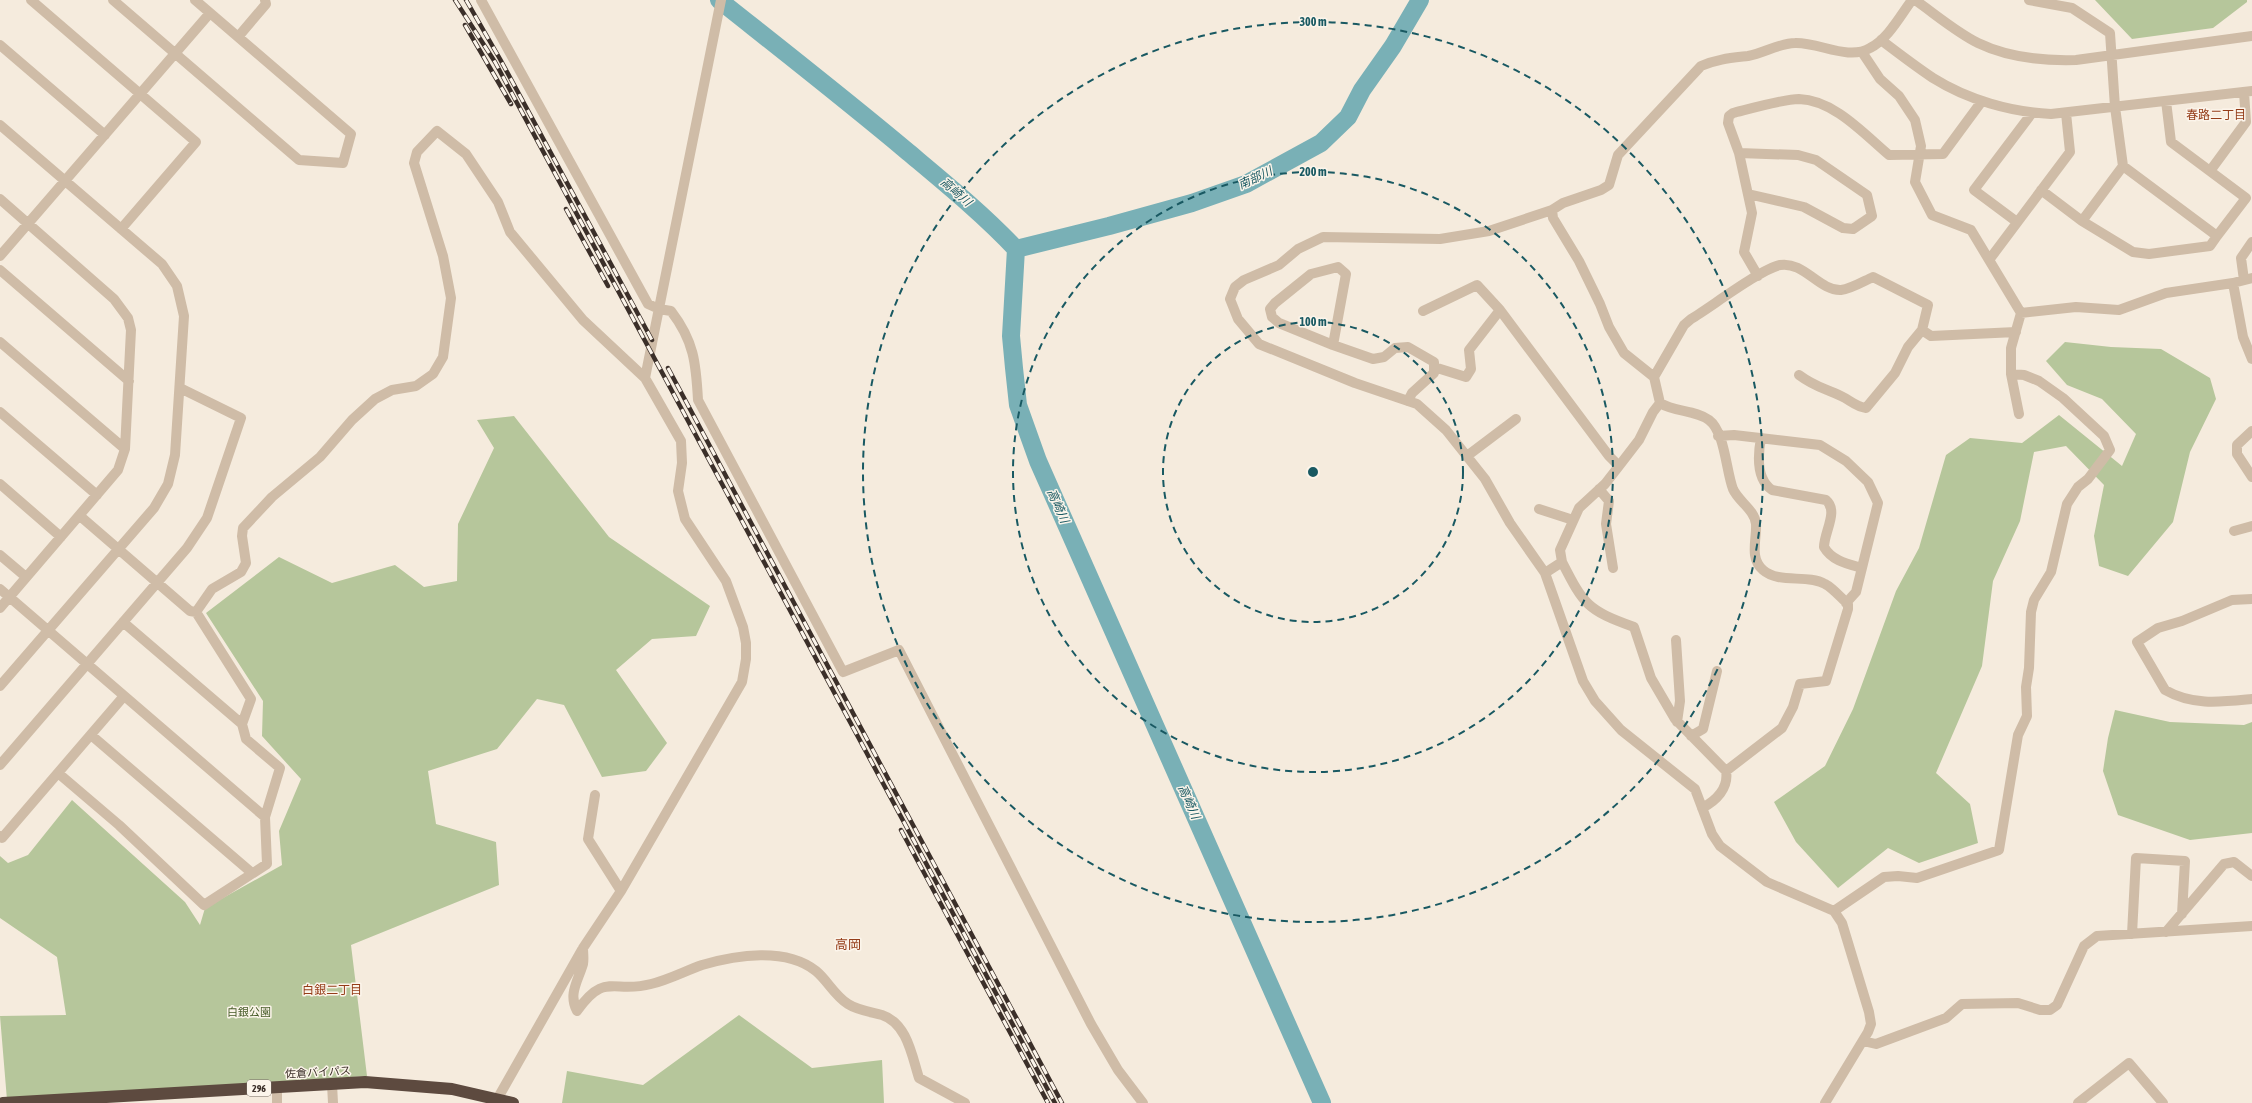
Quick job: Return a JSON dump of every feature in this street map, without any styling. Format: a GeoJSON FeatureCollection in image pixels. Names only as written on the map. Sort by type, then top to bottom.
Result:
{"type":"FeatureCollection","features":[{"type":"Feature","properties":{"kind":"highway","name":"佐倉バイパス"},"geometry":{"type":"LineString","coordinates":[[3,1103],[365,1082],[452,1089],[496,1101],[513,1103]]}},
{"type":"Feature","properties":{"kind":"street"},"geometry":{"type":"LineString","coordinates":[[31,0],[196,142],[121,229]]}},
{"type":"Feature","properties":{"kind":"street"},"geometry":{"type":"LineString","coordinates":[[113,0],[299,160],[343,163],[351,134],[195,0]]}},
{"type":"Feature","properties":{"kind":"street"},"geometry":{"type":"LineString","coordinates":[[238,37],[266,4],[265,0]]}},
{"type":"Feature","properties":{"kind":"street"},"geometry":{"type":"LineString","coordinates":[[481,0],[648,304],[659,309],[670,311],[683,328],[694,355],[698,400],[843,672],[899,650],[1091,1024],[1118,1070],[1143,1103]]}},
{"type":"Feature","properties":{"kind":"street"},"geometry":{"type":"LineString","coordinates":[[645,378],[721,0]]}},
{"type":"Feature","properties":{"kind":"street"},"geometry":{"type":"LineString","coordinates":[[1825,1103],[1863,1041],[1871,1024],[1870,1012],[1842,923],[1834,911],[1767,882],[1720,846],[1712,834],[1695,789],[1621,730],[1595,701],[1583,681],[1545,573],[1510,523],[1485,479],[1446,430],[1417,404],[1355,383],[1259,344],[1238,319],[1230,299],[1235,287],[1244,280],[1279,265],[1298,249],[1324,237],[1440,239],[1489,231],[1552,210],[1563,203],[1601,190],[1609,184],[1618,155],[1701,66],[1714,61],[1748,56],[1794,42],[1806,43],[1850,53],[1862,52],[1881,40],[1913,0],[1977,42],[1996,50],[2030,59],[2050,61],[2111,55],[2252,36]]}},
{"type":"Feature","properties":{"kind":"street"},"geometry":{"type":"LineString","coordinates":[[2029,0],[2063,3],[2110,33],[2115,107],[2123,166],[2082,221]]}},
{"type":"Feature","properties":{"kind":"street"},"geometry":{"type":"LineString","coordinates":[[0,256],[210,13]]}},
{"type":"Feature","properties":{"kind":"street"},"geometry":{"type":"LineString","coordinates":[[1881,40],[1934,78],[1982,101],[2032,113],[2066,113],[2248,91],[2246,122],[2210,171]]}},
{"type":"Feature","properties":{"kind":"street"},"geometry":{"type":"LineString","coordinates":[[0,45],[105,135]]}},
{"type":"Feature","properties":{"kind":"street"},"geometry":{"type":"LineString","coordinates":[[1862,52],[1880,79],[1899,96],[1915,120],[1921,146],[1914,182],[1932,216],[1971,230],[2021,313],[2011,348],[2011,374],[2018,414]]}},
{"type":"Feature","properties":{"kind":"street"},"geometry":{"type":"LineString","coordinates":[[1758,276],[1744,252],[1752,213],[1739,153],[1728,123],[1729,116],[1733,113],[1799,99],[1820,104],[1836,112],[1889,155],[1942,154],[1982,101]]}},
{"type":"Feature","properties":{"kind":"street"},"geometry":{"type":"LineString","coordinates":[[2041,190],[2082,221],[2133,252],[2149,254],[2210,246],[2249,196],[2210,171],[2171,142],[2166,101]]}},
{"type":"Feature","properties":{"kind":"street"},"geometry":{"type":"LineString","coordinates":[[2017,222],[1974,190],[2032,113]]}},
{"type":"Feature","properties":{"kind":"street"},"geometry":{"type":"LineString","coordinates":[[1989,260],[2070,152],[2066,113]]}},
{"type":"Feature","properties":{"kind":"street"},"geometry":{"type":"LineString","coordinates":[[0,125],[162,264],[177,286],[184,316],[178,440],[168,484],[154,508],[0,686]]}},
{"type":"Feature","properties":{"kind":"street"},"geometry":{"type":"LineString","coordinates":[[196,612],[212,589],[241,572],[246,563],[242,536],[243,528],[272,497],[320,457],[352,420],[375,399],[392,390],[416,386],[433,374],[443,357],[451,298],[443,256],[414,163],[416,152],[437,131],[466,154],[498,202],[510,232],[583,320],[645,378],[681,441],[682,463],[678,491],[685,518],[726,581],[743,627],[746,644],[746,659],[742,682],[621,891],[582,948],[496,1101]]}},
{"type":"Feature","properties":{"kind":"street"},"geometry":{"type":"LineString","coordinates":[[1739,153],[1798,155],[1816,160],[1867,195],[1872,216],[1853,229],[1843,228],[1804,207],[1748,194]]}},
{"type":"Feature","properties":{"kind":"street"},"geometry":{"type":"LineString","coordinates":[[2123,166],[2217,236]]}},
{"type":"Feature","properties":{"kind":"street"},"geometry":{"type":"LineString","coordinates":[[0,199],[121,306],[128,318],[131,330],[125,449],[118,470],[0,608]]}},
{"type":"Feature","properties":{"kind":"street"},"geometry":{"type":"LineString","coordinates":[[1552,210],[1553,218],[1579,261],[1600,304],[1609,327],[1624,354],[1654,377],[1660,403]]}},
{"type":"Feature","properties":{"kind":"street"},"geometry":{"type":"LineString","coordinates":[[2021,313],[2076,307],[2119,310],[2166,293],[2233,283],[2248,279],[2241,258],[2252,242]]}},
{"type":"Feature","properties":{"kind":"street"},"geometry":{"type":"LineString","coordinates":[[1654,377],[1684,325],[1758,276],[1780,265],[1790,265],[1802,270],[1830,287],[1842,290],[1872,277],[1928,305],[1922,330],[1908,347],[1895,372],[1866,408],[1860,407],[1841,396],[1813,386],[1799,375]]}},
{"type":"Feature","properties":{"kind":"street"},"geometry":{"type":"LineString","coordinates":[[1333,346],[1346,274],[1338,267],[1311,274],[1275,303],[1270,309],[1272,317],[1279,323],[1333,346],[1373,358],[1384,356],[1395,348],[1408,347],[1434,362],[1434,373],[1412,393],[1408,401]]}},
{"type":"Feature","properties":{"kind":"street"},"geometry":{"type":"LineString","coordinates":[[0,270],[129,381]]}},
{"type":"Feature","properties":{"kind":"street"},"geometry":{"type":"LineString","coordinates":[[2233,283],[2243,337],[2252,359]]}},
{"type":"Feature","properties":{"kind":"street"},"geometry":{"type":"LineString","coordinates":[[1422,310],[1477,285],[1500,310],[1609,456],[1619,466]]}},
{"type":"Feature","properties":{"kind":"street"},"geometry":{"type":"LineString","coordinates":[[1434,367],[1466,377],[1471,369],[1469,350],[1500,310]]}},
{"type":"Feature","properties":{"kind":"street"},"geometry":{"type":"LineString","coordinates":[[1922,330],[1932,336],[2016,332]]}},
{"type":"Feature","properties":{"kind":"street"},"geometry":{"type":"LineString","coordinates":[[0,342],[125,449]]}},
{"type":"Feature","properties":{"kind":"street"},"geometry":{"type":"LineString","coordinates":[[1834,911],[1884,877],[1898,876],[1917,878],[1999,850],[2018,735],[2027,716],[2026,687],[2029,668],[2030,612],[2034,600],[2051,572],[2067,504],[2078,487],[2088,479],[2110,450],[2104,436],[2063,398],[2039,381],[2024,376],[2011,374]]}},
{"type":"Feature","properties":{"kind":"street"},"geometry":{"type":"LineString","coordinates":[[0,765],[198,534],[207,518],[241,418],[180,388]]}},
{"type":"Feature","properties":{"kind":"street"},"geometry":{"type":"LineString","coordinates":[[1660,403],[1652,412],[1639,440],[1619,466],[1599,489],[1579,508],[1560,550],[1562,562],[1585,603],[1612,619],[1634,627],[1651,678],[1677,722],[1726,770],[1727,776],[1721,793],[1712,803],[1702,808]]}},
{"type":"Feature","properties":{"kind":"street"},"geometry":{"type":"LineString","coordinates":[[1660,403],[1709,420],[1718,436],[1728,461],[1732,487],[1736,495],[1753,515],[1756,522],[1754,556],[1763,570],[1775,575],[1826,584],[1846,603],[1848,608],[1826,681],[1800,684],[1793,707],[1782,728],[1726,770]]}},
{"type":"Feature","properties":{"kind":"street"},"geometry":{"type":"LineString","coordinates":[[0,412],[97,495]]}},
{"type":"Feature","properties":{"kind":"street"},"geometry":{"type":"LineString","coordinates":[[1467,456],[1516,419]]}},
{"type":"Feature","properties":{"kind":"street"},"geometry":{"type":"LineString","coordinates":[[2252,431],[2237,445],[2237,454],[2252,477]]}},
{"type":"Feature","properties":{"kind":"street"},"geometry":{"type":"LineString","coordinates":[[1718,436],[1734,434],[1820,445],[1846,461],[1868,482],[1878,503],[1856,592],[1846,603]]}},
{"type":"Feature","properties":{"kind":"street"},"geometry":{"type":"LineString","coordinates":[[1761,438],[1758,457],[1766,486],[1772,490],[1826,500],[1831,504],[1832,510],[1824,547],[1827,553],[1844,564],[1862,568]]}},
{"type":"Feature","properties":{"kind":"street"},"geometry":{"type":"LineString","coordinates":[[0,484],[61,537]]}},
{"type":"Feature","properties":{"kind":"street"},"geometry":{"type":"LineString","coordinates":[[1599,489],[1609,501],[1606,524],[1613,568]]}},
{"type":"Feature","properties":{"kind":"street"},"geometry":{"type":"LineString","coordinates":[[1539,509],[1574,520]]}},
{"type":"Feature","properties":{"kind":"street"},"geometry":{"type":"LineString","coordinates":[[80,516],[190,610],[196,612],[251,699],[242,724]]}},
{"type":"Feature","properties":{"kind":"street"},"geometry":{"type":"LineString","coordinates":[[2234,531],[2252,526]]}},
{"type":"Feature","properties":{"kind":"street"},"geometry":{"type":"LineString","coordinates":[[0,555],[26,577]]}},
{"type":"Feature","properties":{"kind":"street"},"geometry":{"type":"LineString","coordinates":[[1545,573],[1562,562]]}},
{"type":"Feature","properties":{"kind":"street"},"geometry":{"type":"LineString","coordinates":[[0,588],[265,817]]}},
{"type":"Feature","properties":{"kind":"street"},"geometry":{"type":"LineString","coordinates":[[2252,599],[2232,600],[2189,618],[2158,628],[2137,642],[2165,690],[2173,695],[2196,702],[2219,702],[2252,699]]}},
{"type":"Feature","properties":{"kind":"street"},"geometry":{"type":"LineString","coordinates":[[58,773],[119,825],[204,905],[267,864],[265,817],[280,768],[246,739],[242,724],[124,622]]}},
{"type":"Feature","properties":{"kind":"street"},"geometry":{"type":"LineString","coordinates":[[1676,640],[1680,701],[1677,722]]}},
{"type":"Feature","properties":{"kind":"street"},"geometry":{"type":"LineString","coordinates":[[1691,736],[1702,729],[1717,671]]}},
{"type":"Feature","properties":{"kind":"street"},"geometry":{"type":"LineString","coordinates":[[0,836],[2,838],[124,696]]}},
{"type":"Feature","properties":{"kind":"street"},"geometry":{"type":"LineString","coordinates":[[91,734],[252,873]]}},
{"type":"Feature","properties":{"kind":"street"},"geometry":{"type":"LineString","coordinates":[[595,795],[588,839],[621,891]]}},
{"type":"Feature","properties":{"kind":"street"},"geometry":{"type":"LineString","coordinates":[[2132,934],[2136,858],[2185,861],[2182,914]]}},
{"type":"Feature","properties":{"kind":"street"},"geometry":{"type":"LineString","coordinates":[[2166,932],[2224,864],[2234,862],[2252,876]]}},
{"type":"Feature","properties":{"kind":"street"},"geometry":{"type":"LineString","coordinates":[[1863,1041],[1876,1044],[1946,1018],[1962,1004],[2018,1003],[2040,1010],[2050,1010],[2057,1005],[2084,946],[2097,936],[2252,926]]}},
{"type":"Feature","properties":{"kind":"street"},"geometry":{"type":"LineString","coordinates":[[582,948],[584,963],[574,986],[573,1003],[577,1011],[588,996],[596,989],[613,985],[640,986],[652,984],[702,965],[725,959],[770,955],[794,960],[816,971],[837,996],[849,1005],[885,1016],[898,1026],[909,1046],[919,1078],[965,1103]]}},
{"type":"Feature","properties":{"kind":"street"},"geometry":{"type":"LineString","coordinates":[[2078,1103],[2129,1063],[2163,1103]]}},
{"type":"Feature","properties":{"kind":"street"},"geometry":{"type":"LineString","coordinates":[[332,1084],[333,1103]]}},
{"type":"Feature","properties":{"kind":"street"},"geometry":{"type":"LineString","coordinates":[[277,1087],[277,1103]]}},
{"type":"Feature","properties":{"kind":"green space"},"geometry":{"type":"Polygon","coordinates":[[[2095,0],[2247,0],[2247,2],[2213,28],[2132,39],[2095,0]]]}},
{"type":"Feature","properties":{"kind":"green space"},"geometry":{"type":"Polygon","coordinates":[[[2065,342],[2111,347],[2161,349],[2210,378],[2216,399],[2190,452],[2173,522],[2128,576],[2099,566],[2094,536],[2104,485],[2066,446],[2034,452],[2020,521],[1993,581],[1982,666],[1936,773],[1970,804],[1978,843],[1919,863],[1888,848],[1838,888],[1796,842],[1774,802],[1825,766],[1853,709],[1896,591],[1919,548],[1946,455],[1970,438],[2022,443],[2059,415],[2122,466],[2136,434],[2102,399],[2067,385],[2046,361],[2065,342]]]}},
{"type":"Feature","properties":{"kind":"green space","name":"白銀公園"},"geometry":{"type":"Polygon","coordinates":[[[514,416],[609,537],[710,606],[696,636],[652,639],[616,670],[667,743],[646,771],[602,777],[564,705],[537,699],[497,749],[428,771],[436,824],[496,842],[499,885],[351,945],[367,1076],[7,1100],[0,1016],[66,1015],[57,957],[0,918],[0,856],[8,863],[28,855],[72,800],[185,902],[200,925],[205,908],[282,865],[279,831],[301,779],[262,736],[263,701],[206,613],[279,557],[332,583],[395,565],[424,587],[457,581],[458,524],[494,448],[477,420],[514,416]]]}},
{"type":"Feature","properties":{"kind":"green space"},"geometry":{"type":"Polygon","coordinates":[[[2115,710],[2170,722],[2244,725],[2252,722],[2252,833],[2190,840],[2118,815],[2103,771],[2108,738],[2115,710]]]}},
{"type":"Feature","properties":{"kind":"green space"},"geometry":{"type":"Polygon","coordinates":[[[739,1015],[812,1068],[882,1060],[884,1103],[562,1103],[567,1071],[643,1085],[739,1015]]]}},
{"type":"Feature","properties":{"kind":"waterway","name":"高崎川"},"geometry":{"type":"LineString","coordinates":[[719,0],[838,94],[936,175],[977,211],[1016,249],[1011,336],[1014,368],[1018,405],[1038,461],[1322,1103]]}},
{"type":"Feature","properties":{"kind":"waterway","name":"南部川"},"geometry":{"type":"LineString","coordinates":[[1016,249],[1109,226],[1192,203],[1246,184],[1321,143],[1348,117],[1362,90],[1393,46],[1420,0]]}},
{"type":"Feature","properties":{"kind":"railway"},"geometry":{"type":"LineString","coordinates":[[455,0],[495,62],[1055,1103]]}},
{"type":"Feature","properties":{"kind":"railway"},"geometry":{"type":"LineString","coordinates":[[466,0],[500,59],[652,340]]}},
{"type":"Feature","properties":{"kind":"railway"},"geometry":{"type":"LineString","coordinates":[[465,25],[511,104]]}},
{"type":"Feature","properties":{"kind":"railway"},"geometry":{"type":"LineString","coordinates":[[566,209],[608,286]]}},
{"type":"Feature","properties":{"kind":"railway"},"geometry":{"type":"LineString","coordinates":[[668,368],[1062,1103]]}},
{"type":"Feature","properties":{"kind":"railway"},"geometry":{"type":"LineString","coordinates":[[901,830],[1048,1103]]}},
{"type":"Feature","properties":{"kind":"district","name":"春路二丁目"},"geometry":{"type":"Point","coordinates":[2216,115]}},
{"type":"Feature","properties":{"kind":"district","name":"高岡"},"geometry":{"type":"Point","coordinates":[848,944]}},
{"type":"Feature","properties":{"kind":"district","name":"白銀二丁目"},"geometry":{"type":"Point","coordinates":[332,990]}}]}
